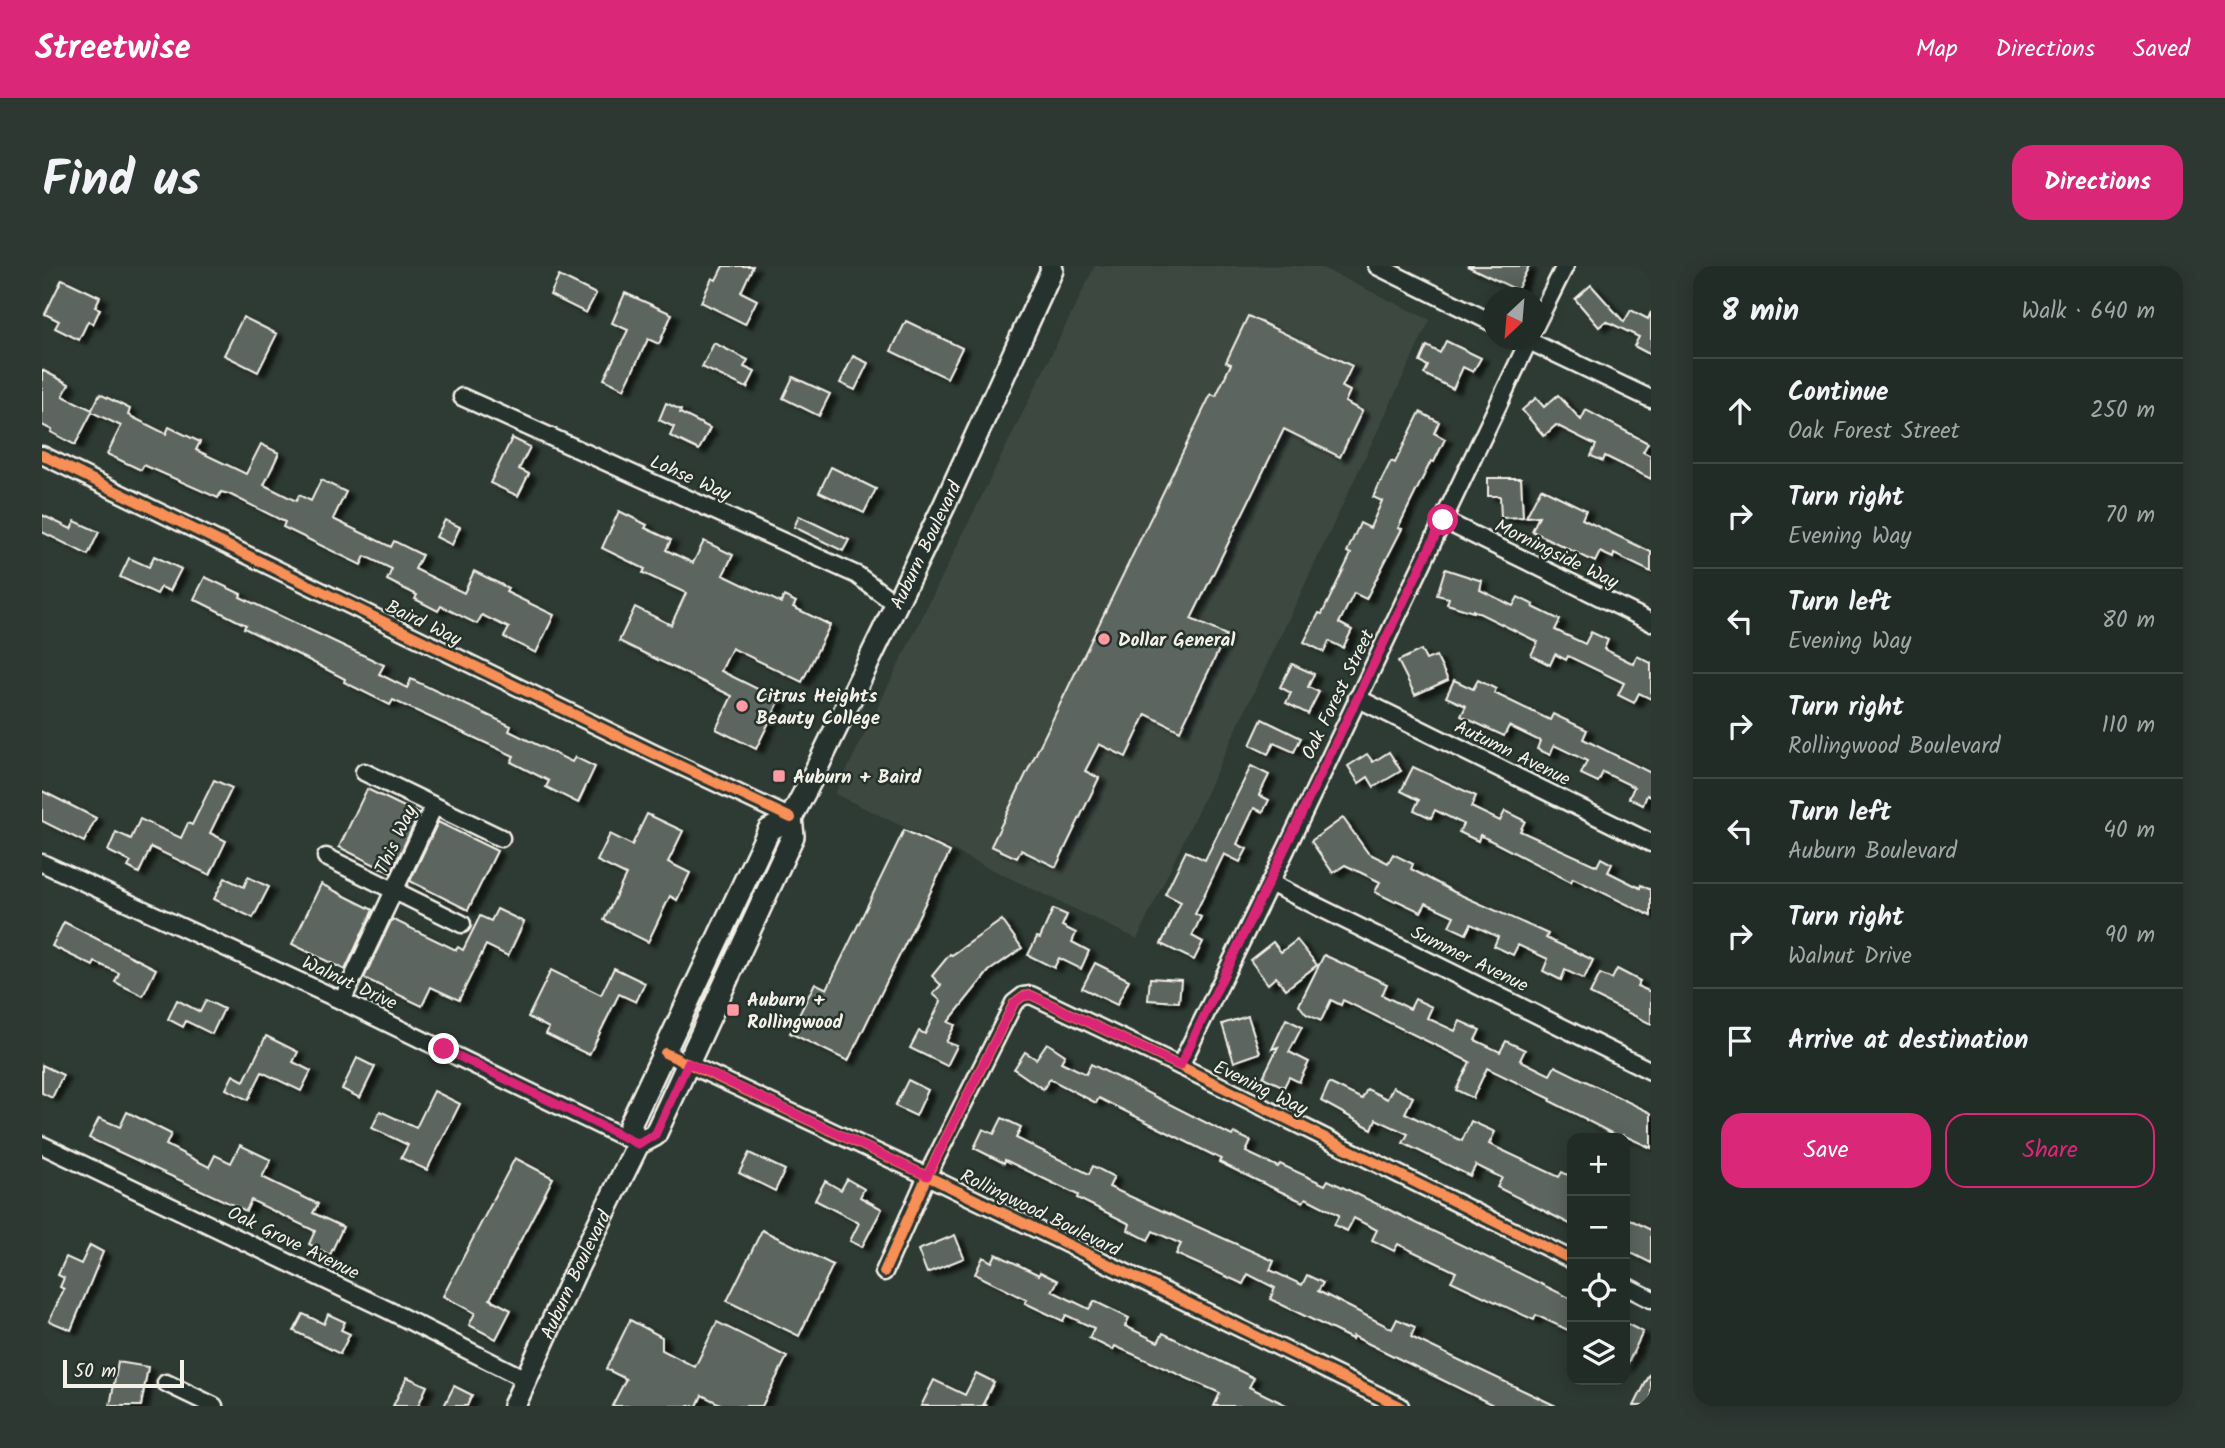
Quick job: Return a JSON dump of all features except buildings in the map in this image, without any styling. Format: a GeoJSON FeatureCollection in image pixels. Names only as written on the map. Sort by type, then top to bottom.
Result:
{"type":"FeatureCollection","features":[{"type":"Feature","properties":{"kind":"main road","name":"Auburn Boulevard"},"geometry":{"type":"LineString","coordinates":[[514,1406],[574,1274],[638,1144],[655,1135],[793,836],[791,818],[897,605],[1052,267]]}},
{"type":"Feature","properties":{"kind":"main road","name":"Auburn Boulevard"},"geometry":{"type":"LineString","coordinates":[[638,1144],[630,1125],[769,830],[791,818]]}},
{"type":"Feature","properties":{"kind":"street"},"geometry":{"type":"LineString","coordinates":[[1377,266],[1483,318]]}},
{"type":"Feature","properties":{"kind":"street"},"geometry":{"type":"LineString","coordinates":[[1546,304],[1565,266]]}},
{"type":"Feature","properties":{"kind":"street"},"geometry":{"type":"LineString","coordinates":[[1546,349],[1651,399]]}},
{"type":"Feature","properties":{"kind":"street","name":"Oak Forest Street"},"geometry":{"type":"LineString","coordinates":[[1180,1066],[1523,350]]}},
{"type":"Feature","properties":{"kind":"street","name":"Lohse Way"},"geometry":{"type":"LineString","coordinates":[[463,397],[857,575],[897,605]]}},
{"type":"Feature","properties":{"kind":"street","name":"Baird Way"},"geometry":{"type":"LineString","coordinates":[[42,455],[791,818]]}},
{"type":"Feature","properties":{"kind":"street","name":"Morningside Way"},"geometry":{"type":"LineString","coordinates":[[1443,520],[1651,622]]}},
{"type":"Feature","properties":{"kind":"street","name":"Autumn Avenue"},"geometry":{"type":"LineString","coordinates":[[1357,698],[1651,843]]}},
{"type":"Feature","properties":{"kind":"street","name":"This Way"},"geometry":{"type":"LineString","coordinates":[[365,772],[501,838]]}},
{"type":"Feature","properties":{"kind":"street","name":"This Way"},"geometry":{"type":"LineString","coordinates":[[342,1001],[434,806]]}},
{"type":"Feature","properties":{"kind":"street","name":"This Way"},"geometry":{"type":"LineString","coordinates":[[326,857],[462,924]]}},
{"type":"Feature","properties":{"kind":"street","name":"Walnut Drive"},"geometry":{"type":"LineString","coordinates":[[42,863],[342,1001],[638,1144]]}},
{"type":"Feature","properties":{"kind":"street","name":"Summer Avenue"},"geometry":{"type":"LineString","coordinates":[[1270,883],[1651,1071]]}},
{"type":"Feature","properties":{"kind":"street","name":"Evening Way"},"geometry":{"type":"LineString","coordinates":[[884,1272],[927,1176],[1014,1003],[1023,996],[1031,995],[1570,1259]]}},
{"type":"Feature","properties":{"kind":"street","name":"Rollingwood Boulevard"},"geometry":{"type":"LineString","coordinates":[[665,1053],[927,1176],[1400,1406]]}},
{"type":"Feature","properties":{"kind":"street","name":"Oak Grove Avenue"},"geometry":{"type":"LineString","coordinates":[[42,1144],[388,1310],[527,1380]]}},
{"type":"Feature","properties":{"kind":"street"},"geometry":{"type":"LineString","coordinates":[[1630,1288],[1651,1299]]}},
{"type":"Feature","properties":{"kind":"street"},"geometry":{"type":"LineString","coordinates":[[166,1383],[214,1406]]}},
{"type":"Feature","properties":{"kind":"shaded area"},"geometry":{"type":"Polygon","coordinates":[[[1095,266],[1318,266],[1430,320],[1137,939],[835,794],[1095,266]]]}},
{"type":"Feature","properties":{"kind":"cycle path"},"geometry":{"type":"LineString","coordinates":[[42,455],[791,818]]}},
{"type":"Feature","properties":{"kind":"cycle path"},"geometry":{"type":"LineString","coordinates":[[884,1272],[927,1176],[1014,1003],[1023,996],[1031,995],[1570,1259]]}},
{"type":"Feature","properties":{"kind":"cycle path"},"geometry":{"type":"LineString","coordinates":[[665,1053],[927,1176],[1400,1406]]}},
{"type":"Feature","properties":{"kind":"place","name":"Dollar General"},"geometry":{"type":"Point","coordinates":[1104,639]}},
{"type":"Feature","properties":{"kind":"place","name":"Citrus Heights Beauty College"},"geometry":{"type":"Point","coordinates":[742,706]}},
{"type":"Feature","properties":{"kind":"place","name":"Auburn + Baird"},"geometry":{"type":"Point","coordinates":[779,776]}},
{"type":"Feature","properties":{"kind":"place","name":"Auburn + Rollingwood"},"geometry":{"type":"Point","coordinates":[733,1010]}},
{"type":"Feature","properties":{"kind":"route"},"geometry":{"type":"LineString","coordinates":[[444,1049],[638,1144],[655,1135],[688,1063],[927,1176],[1014,1003],[1023,996],[1031,995],[1180,1066],[1443,520]]}}]}
